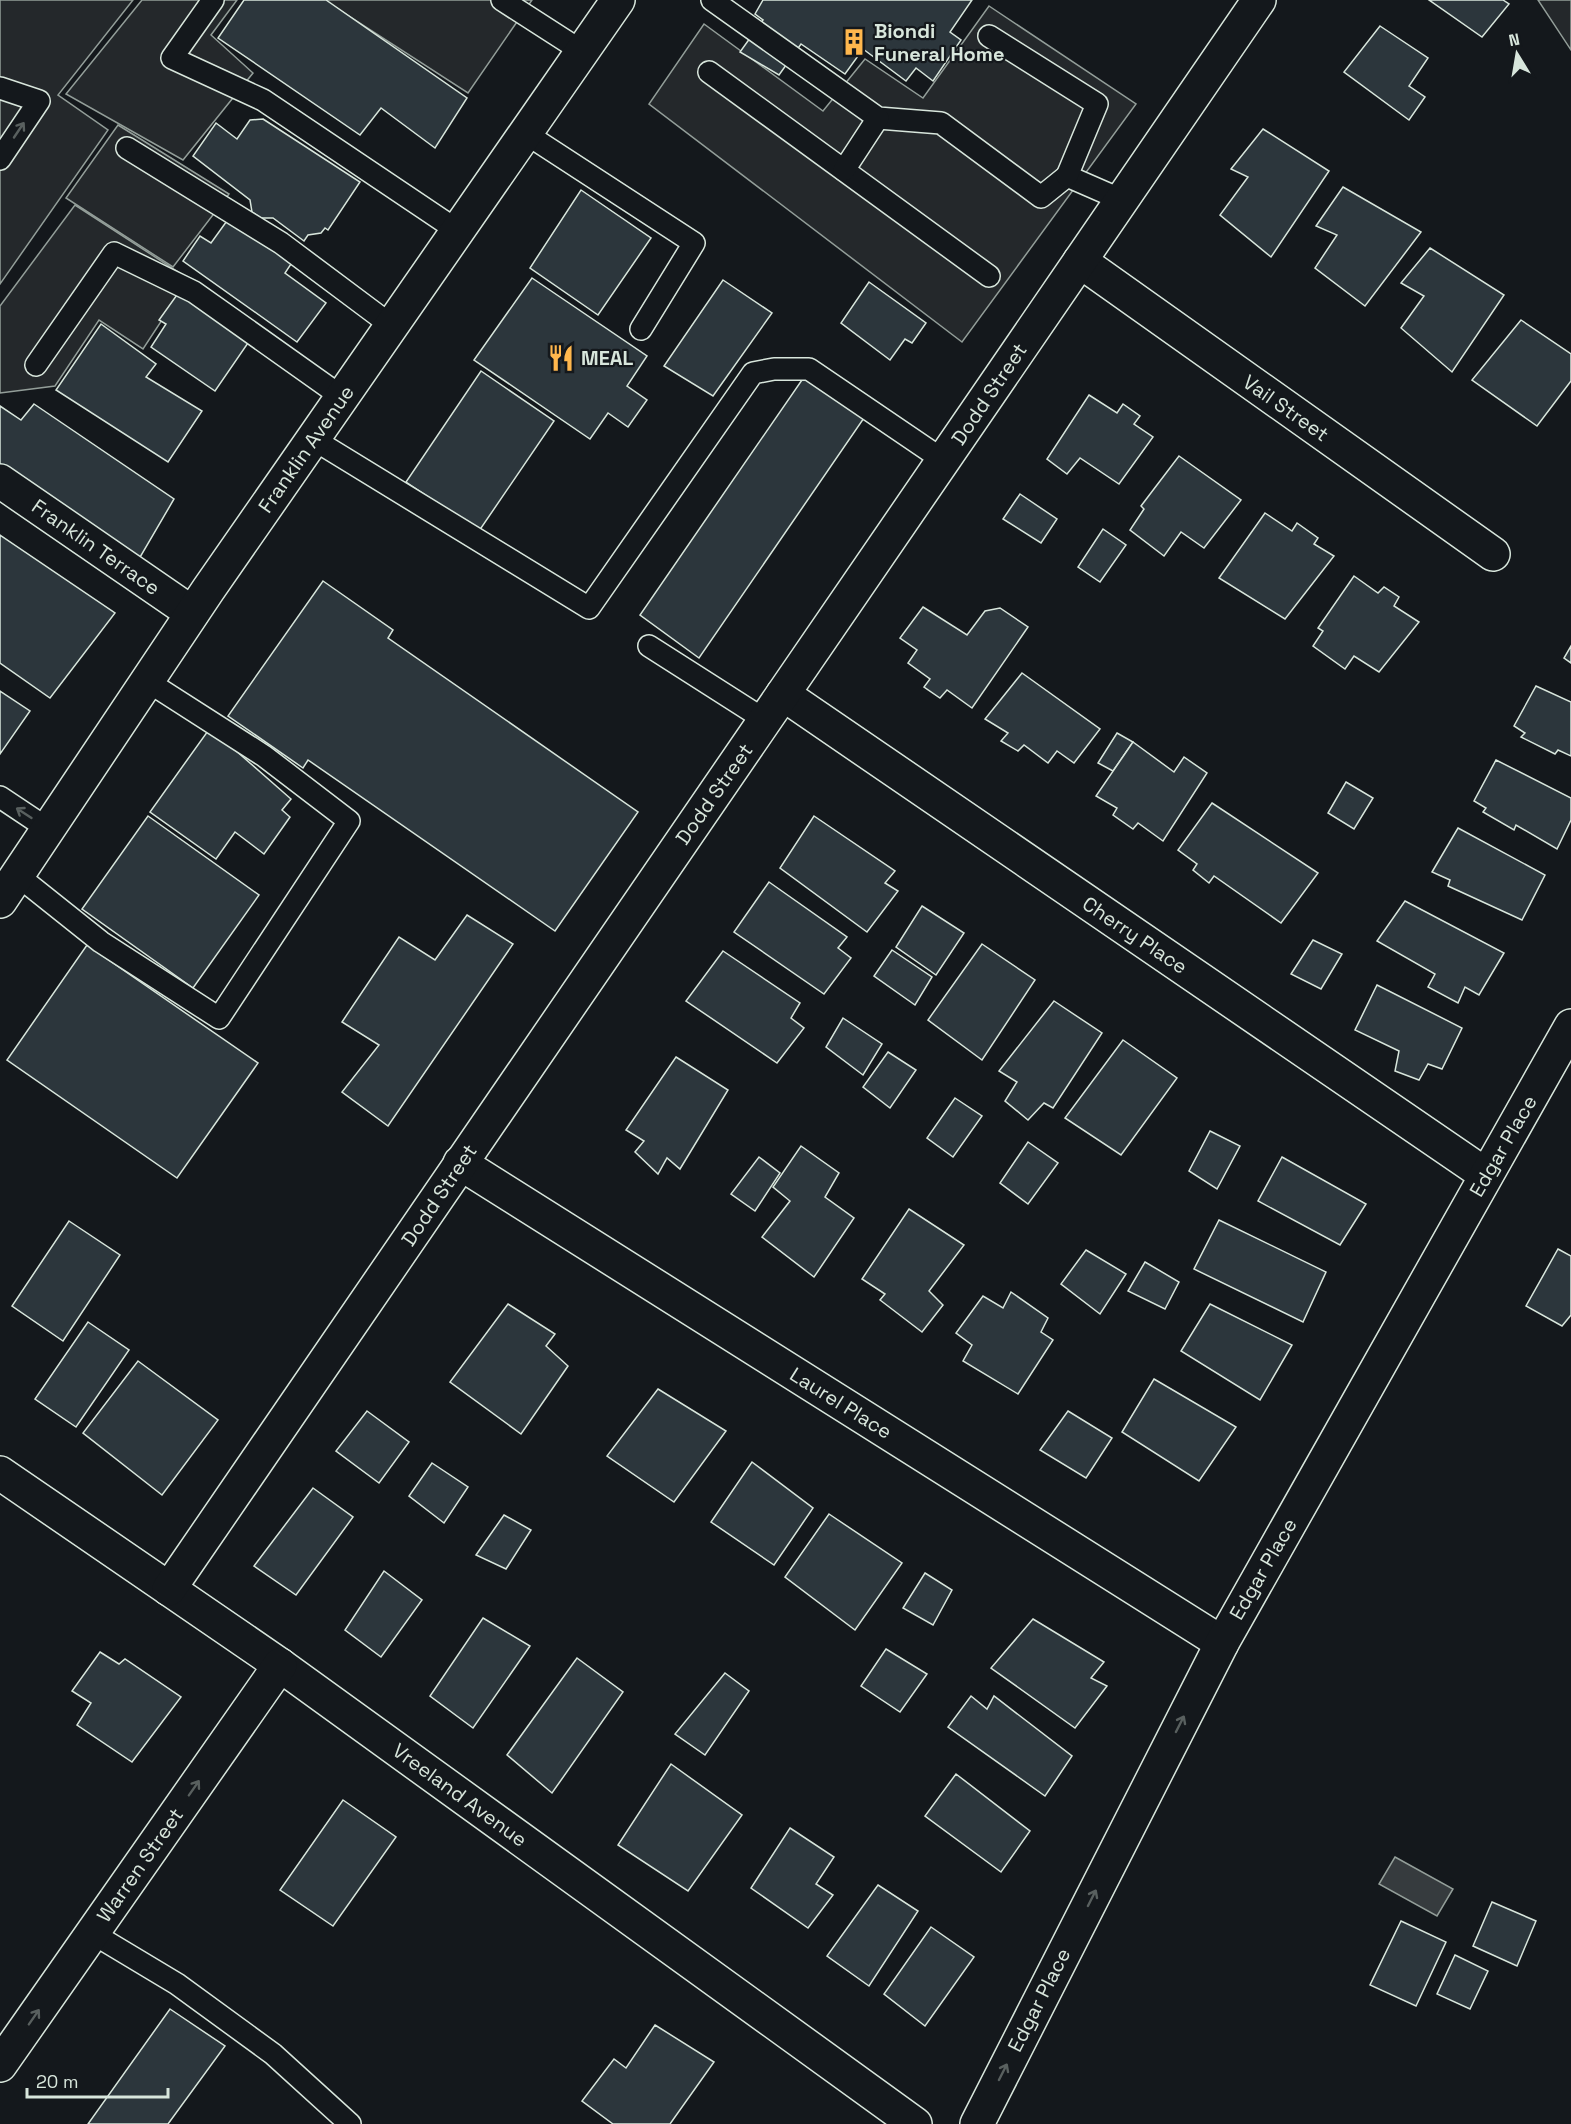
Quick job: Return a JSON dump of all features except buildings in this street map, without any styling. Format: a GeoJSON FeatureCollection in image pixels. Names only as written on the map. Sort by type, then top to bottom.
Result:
{"type":"FeatureCollection","features":[{"type":"Feature","properties":{"kind":"street","name":"Franklin Avenue"},"geometry":{"type":"LineString","coordinates":[[9,888],[192,613],[618,0]]}},
{"type":"Feature","properties":{"kind":"street","name":"Dodd Street"},"geometry":{"type":"LineString","coordinates":[[169,1588],[1259,0]]}},
{"type":"Feature","properties":{"kind":"street","name":"Vail Street"},"geometry":{"type":"LineString","coordinates":[[1080,261],[1493,554]]}},
{"type":"Feature","properties":{"kind":"street","name":"Franklin Terrace"},"geometry":{"type":"LineString","coordinates":[[0,481],[192,613]]}},
{"type":"Feature","properties":{"kind":"street","name":"Cherry Place"},"geometry":{"type":"LineString","coordinates":[[774,707],[1486,1175]]}},
{"type":"Feature","properties":{"kind":"street","name":"Edgar Place"},"geometry":{"type":"LineString","coordinates":[[976,2124],[1222,1643],[1571,1026]]}},
{"type":"Feature","properties":{"kind":"street","name":"Laurel Place"},"geometry":{"type":"LineString","coordinates":[[460,1163],[1222,1643]]}},
{"type":"Feature","properties":{"kind":"street","name":"Vreeland Avenue"},"geometry":{"type":"LineString","coordinates":[[0,1473],[280,1665],[915,2124]]}},
{"type":"Feature","properties":{"kind":"street","name":"Warren Street"},"geometry":{"type":"LineString","coordinates":[[0,2065],[280,1665]]}},
{"type":"Feature","properties":{"kind":"lane"},"geometry":{"type":"LineString","coordinates":[[213,0],[172,58],[263,100],[458,231]]}},
{"type":"Feature","properties":{"kind":"lane"},"geometry":{"type":"LineString","coordinates":[[502,0],[583,52]]}},
{"type":"Feature","properties":{"kind":"lane"},"geometry":{"type":"LineString","coordinates":[[712,0],[879,118],[941,123],[1041,198],[1067,176],[1097,104],[989,36]]}},
{"type":"Feature","properties":{"kind":"lane"},"geometry":{"type":"LineString","coordinates":[[709,72],[989,276]]}},
{"type":"Feature","properties":{"kind":"lane"},"geometry":{"type":"LineString","coordinates":[[0,88],[39,101],[0,159]]}},
{"type":"Feature","properties":{"kind":"lane"},"geometry":{"type":"LineString","coordinates":[[844,170],[879,118]]}},
{"type":"Feature","properties":{"kind":"lane"},"geometry":{"type":"LineString","coordinates":[[525,133],[694,243],[641,329]]}},
{"type":"Feature","properties":{"kind":"lane"},"geometry":{"type":"LineString","coordinates":[[127,147],[281,243],[392,326]]}},
{"type":"Feature","properties":{"kind":"lane"},"geometry":{"type":"LineString","coordinates":[[1067,176],[1122,200]]}},
{"type":"Feature","properties":{"kind":"lane"},"geometry":{"type":"LineString","coordinates":[[36,365],[114,253],[194,292],[342,397]]}},
{"type":"Feature","properties":{"kind":"lane"},"geometry":{"type":"LineString","coordinates":[[313,439],[589,608],[753,373],[774,369],[809,369],[943,460]]}},
{"type":"Feature","properties":{"kind":"lane"},"geometry":{"type":"LineString","coordinates":[[649,646],[774,707]]}},
{"type":"Feature","properties":{"kind":"lane"},"geometry":{"type":"LineString","coordinates":[[9,888],[101,942],[219,1018],[349,821],[264,756],[147,681]]}},
{"type":"Feature","properties":{"kind":"lane"},"geometry":{"type":"LineString","coordinates":[[0,797],[48,828]]}},
{"type":"Feature","properties":{"kind":"lane"},"geometry":{"type":"LineString","coordinates":[[92,1934],[177,1984],[273,2054],[350,2124]]}},
{"type":"Feature","properties":{"kind":"shaded area"},"geometry":{"type":"Polygon","coordinates":[[[0,0],[133,0],[58,95],[108,130],[0,284],[0,0]]]}},
{"type":"Feature","properties":{"kind":"shaded area"},"geometry":{"type":"Polygon","coordinates":[[[142,0],[237,0],[211,35],[253,73],[183,160],[66,94],[142,0]]]}},
{"type":"Feature","properties":{"kind":"shaded area"},"geometry":{"type":"Polygon","coordinates":[[[324,0],[532,0],[468,93],[324,0]]]}},
{"type":"Feature","properties":{"kind":"shaded area"},"geometry":{"type":"Polygon","coordinates":[[[1538,0],[1571,0],[1571,50],[1538,0]]]}},
{"type":"Feature","properties":{"kind":"shaded area"},"geometry":{"type":"Polygon","coordinates":[[[989,6],[1136,104],[962,342],[649,104],[704,24],[823,111],[865,59],[923,98],[989,6]]]}},
{"type":"Feature","properties":{"kind":"shaded area"},"geometry":{"type":"Polygon","coordinates":[[[118,125],[229,194],[173,267],[66,198],[118,125]]]}},
{"type":"Feature","properties":{"kind":"shaded area"},"geometry":{"type":"Polygon","coordinates":[[[75,205],[189,279],[143,349],[99,320],[55,386],[0,393],[0,306],[75,205]]]}},
{"type":"Feature","properties":{"kind":"shaded area"},"geometry":{"type":"Polygon","coordinates":[[[1395,1857],[1453,1889],[1437,1916],[1379,1884],[1395,1857]]]}},
{"type":"Feature","properties":{"kind":"place","name":"Biondi Funeral Home"},"geometry":{"type":"Point","coordinates":[854,42]}},
{"type":"Feature","properties":{"kind":"place","name":"MEAL"},"geometry":{"type":"Point","coordinates":[561,358]}}]}
